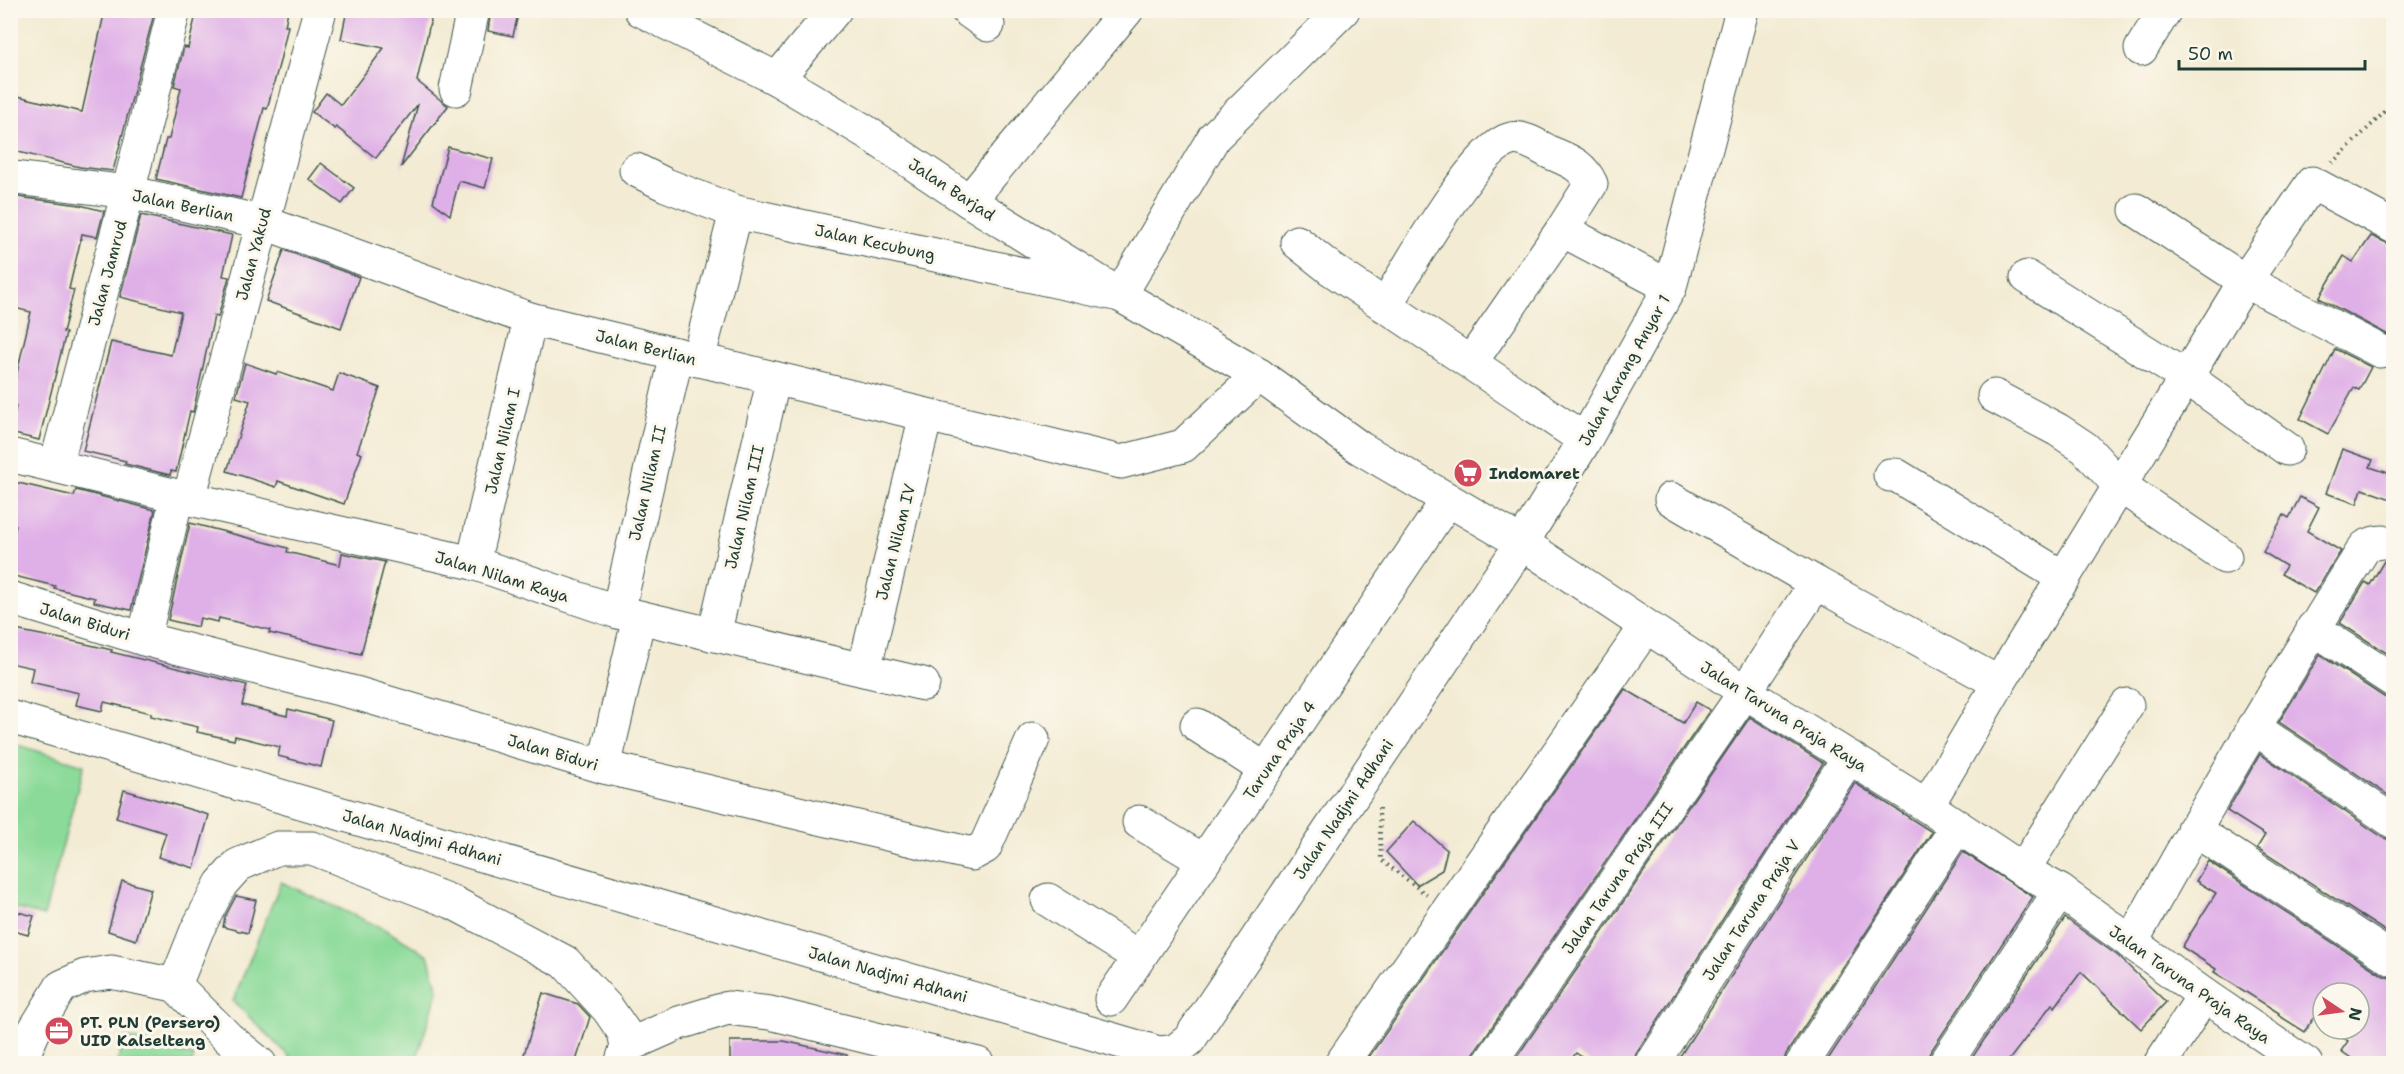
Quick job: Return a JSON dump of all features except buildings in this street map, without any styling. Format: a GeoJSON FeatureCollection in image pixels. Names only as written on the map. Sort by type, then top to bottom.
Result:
{"type":"FeatureCollection","features":[{"type":"Feature","properties":{"kind":"street","name":"Jalan Jamrud"},"geometry":{"type":"LineString","coordinates":[[56,465],[174,10]]}},
{"type":"Feature","properties":{"kind":"street","name":"Jalan Yakud"},"geometry":{"type":"LineString","coordinates":[[144,639],[320,10]]}},
{"type":"Feature","properties":{"kind":"street"},"geometry":{"type":"LineString","coordinates":[[456,88],[472,10]]}},
{"type":"Feature","properties":{"kind":"street"},"geometry":{"type":"LineString","coordinates":[[777,79],[835,10]]}},
{"type":"Feature","properties":{"kind":"street"},"geometry":{"type":"LineString","coordinates":[[969,201],[1127,10]]}},
{"type":"Feature","properties":{"kind":"street"},"geometry":{"type":"LineString","coordinates":[[1120,295],[1214,137],[1343,10]]}},
{"type":"Feature","properties":{"kind":"street","name":"Jalan Karang Anyar 1"},"geometry":{"type":"LineString","coordinates":[[1522,543],[1585,440],[1670,287],[1742,10]]}},
{"type":"Feature","properties":{"kind":"street"},"geometry":{"type":"LineString","coordinates":[[2141,49],[2165,10]]}},
{"type":"Feature","properties":{"kind":"street","name":"Jalan Barjad"},"geometry":{"type":"LineString","coordinates":[[642,11],[777,79],[863,130],[969,201],[1120,295],[1259,375]]}},
{"type":"Feature","properties":{"kind":"street"},"geometry":{"type":"LineString","coordinates":[[1385,306],[1456,191],[1497,146],[1511,138],[1524,140],[1584,170],[1591,184],[1471,362]]}},
{"type":"Feature","properties":{"kind":"street","name":"Jalan Kecubung"},"geometry":{"type":"LineString","coordinates":[[636,170],[666,185],[736,212],[1120,295]]}},
{"type":"Feature","properties":{"kind":"street","name":"Jalan Berlian"},"geometry":{"type":"LineString","coordinates":[[15,178],[128,192],[262,222],[530,319],[1121,462],[1183,446],[1259,375]]}},
{"type":"Feature","properties":{"kind":"street"},"geometry":{"type":"LineString","coordinates":[[1927,806],[1999,683],[2245,281],[2312,183],[2394,227]]}},
{"type":"Feature","properties":{"kind":"street"},"geometry":{"type":"LineString","coordinates":[[2136,210],[2245,281],[2380,351]]}},
{"type":"Feature","properties":{"kind":"street","name":"Jalan Nilam II"},"geometry":{"type":"LineString","coordinates":[[604,766],[628,615],[687,357],[736,212]]}},
{"type":"Feature","properties":{"kind":"street"},"geometry":{"type":"LineString","coordinates":[[1562,230],[1670,287]]}},
{"type":"Feature","properties":{"kind":"street"},"geometry":{"type":"LineString","coordinates":[[1298,242],[1331,269],[1585,440]]}},
{"type":"Feature","properties":{"kind":"street"},"geometry":{"type":"LineString","coordinates":[[2027,277],[2186,377],[2287,449]]}},
{"type":"Feature","properties":{"kind":"street","name":"Jalan Nilam I"},"geometry":{"type":"LineString","coordinates":[[473,563],[530,319]]}},
{"type":"Feature","properties":{"kind":"street","name":"Jalan Taruna Praja Raya"},"geometry":{"type":"LineString","coordinates":[[1259,375],[1360,448],[1522,543],[1745,692],[1927,806],[2023,870],[2060,891],[2204,996],[2306,1064]]}},
{"type":"Feature","properties":{"kind":"street","name":"Jalan Nilam III"},"geometry":{"type":"LineString","coordinates":[[714,635],[774,378]]}},
{"type":"Feature","properties":{"kind":"street"},"geometry":{"type":"LineString","coordinates":[[1994,396],[2058,430],[2085,448],[2119,485],[2225,557]]}},
{"type":"Feature","properties":{"kind":"street","name":"Jalan Nilam IV"},"geometry":{"type":"LineString","coordinates":[[864,670],[926,415]]}},
{"type":"Feature","properties":{"kind":"street","name":"Jalan Nilam Raya"},"geometry":{"type":"LineString","coordinates":[[10,454],[183,497],[473,563],[628,615],[923,684]]}},
{"type":"Feature","properties":{"kind":"street"},"geometry":{"type":"LineString","coordinates":[[1890,475],[1896,475],[2064,578]]}},
{"type":"Feature","properties":{"kind":"street"},"geometry":{"type":"LineString","coordinates":[[1671,499],[1816,583],[1999,683]]}},
{"type":"Feature","properties":{"kind":"street","name":"Taruna Praja 4"},"geometry":{"type":"LineString","coordinates":[[1111,999],[1447,501]]}},
{"type":"Feature","properties":{"kind":"street"},"geometry":{"type":"LineString","coordinates":[[2131,943],[2193,829],[2253,727],[2365,547],[2374,542],[2394,544]]}},
{"type":"Feature","properties":{"kind":"street","name":"Jalan Nadjmi Adhani"},"geometry":{"type":"LineString","coordinates":[[10,717],[1159,1053],[1175,1052],[1189,1040],[1522,543]]}},
{"type":"Feature","properties":{"kind":"street","name":"Jalan Taruna Praja III"},"geometry":{"type":"LineString","coordinates":[[1489,1064],[1745,692],[1816,583]]}},
{"type":"Feature","properties":{"kind":"street","name":"Jalan Biduri"},"geometry":{"type":"LineString","coordinates":[[10,598],[144,639],[359,694],[604,766],[972,854],[985,847],[1033,739]]}},
{"type":"Feature","properties":{"kind":"street"},"geometry":{"type":"LineString","coordinates":[[1341,1064],[1646,627]]}},
{"type":"Feature","properties":{"kind":"street"},"geometry":{"type":"LineString","coordinates":[[2313,628],[2394,681]]}},
{"type":"Feature","properties":{"kind":"street"},"geometry":{"type":"LineString","coordinates":[[2023,870],[2127,705]]}},
{"type":"Feature","properties":{"kind":"street"},"geometry":{"type":"LineString","coordinates":[[1197,725],[1266,770]]}},
{"type":"Feature","properties":{"kind":"street"},"geometry":{"type":"LineString","coordinates":[[2253,727],[2394,822]]}},
{"type":"Feature","properties":{"kind":"street","name":"Jalan Taruna Praja V"},"geometry":{"type":"LineString","coordinates":[[1652,1064],[1849,757]]}},
{"type":"Feature","properties":{"kind":"street"},"geometry":{"type":"LineString","coordinates":[[1139,822],[1204,861]]}},
{"type":"Feature","properties":{"kind":"street"},"geometry":{"type":"LineString","coordinates":[[1802,1064],[1958,827]]}},
{"type":"Feature","properties":{"kind":"street"},"geometry":{"type":"LineString","coordinates":[[2193,829],[2394,960]]}},
{"type":"Feature","properties":{"kind":"street"},"geometry":{"type":"LineString","coordinates":[[175,985],[197,930],[221,884],[238,865],[279,848],[312,848],[452,902],[565,962],[608,1009],[624,1032],[624,1055]]}},
{"type":"Feature","properties":{"kind":"street"},"geometry":{"type":"LineString","coordinates":[[1945,1064],[2060,891]]}},
{"type":"Feature","properties":{"kind":"street"},"geometry":{"type":"LineString","coordinates":[[1048,900],[1139,957]]}},
{"type":"Feature","properties":{"kind":"street"},"geometry":{"type":"LineString","coordinates":[[19,1064],[22,1027],[61,987],[85,976],[111,972],[175,985],[228,1038],[260,1064]]}},
{"type":"Feature","properties":{"kind":"street"},"geometry":{"type":"LineString","coordinates":[[2160,1064],[2204,996]]}},
{"type":"Feature","properties":{"kind":"street"},"geometry":{"type":"LineString","coordinates":[[624,1055],[679,1023],[728,1008],[771,1013],[978,1064]]}},
{"type":"Feature","properties":{"kind":"path"},"geometry":{"type":"LineString","coordinates":[[2312,183],[2394,103]]}},
{"type":"Feature","properties":{"kind":"path"},"geometry":{"type":"LineString","coordinates":[[1379,804],[1381,860],[1447,911]]}},
{"type":"Feature","properties":{"kind":"green space"},"geometry":{"type":"Polygon","coordinates":[[[11,743],[84,765],[44,916],[11,907],[11,743]]]}},
{"type":"Feature","properties":{"kind":"green space"},"geometry":{"type":"Polygon","coordinates":[[[281,882],[384,929],[428,955],[438,991],[415,1063],[296,1063],[233,1001],[281,882]]]}},
{"type":"Feature","properties":{"kind":"green space"},"geometry":{"type":"Polygon","coordinates":[[[125,1037],[194,1056],[192,1063],[117,1063],[125,1037]]]}},
{"type":"Feature","properties":{"kind":"place","name":"Indomaret"},"geometry":{"type":"Point","coordinates":[1468,473]}},
{"type":"Feature","properties":{"kind":"place","name":"PT. PLN (Persero) UID Kalselteng"},"geometry":{"type":"Point","coordinates":[59,1031]}}]}
